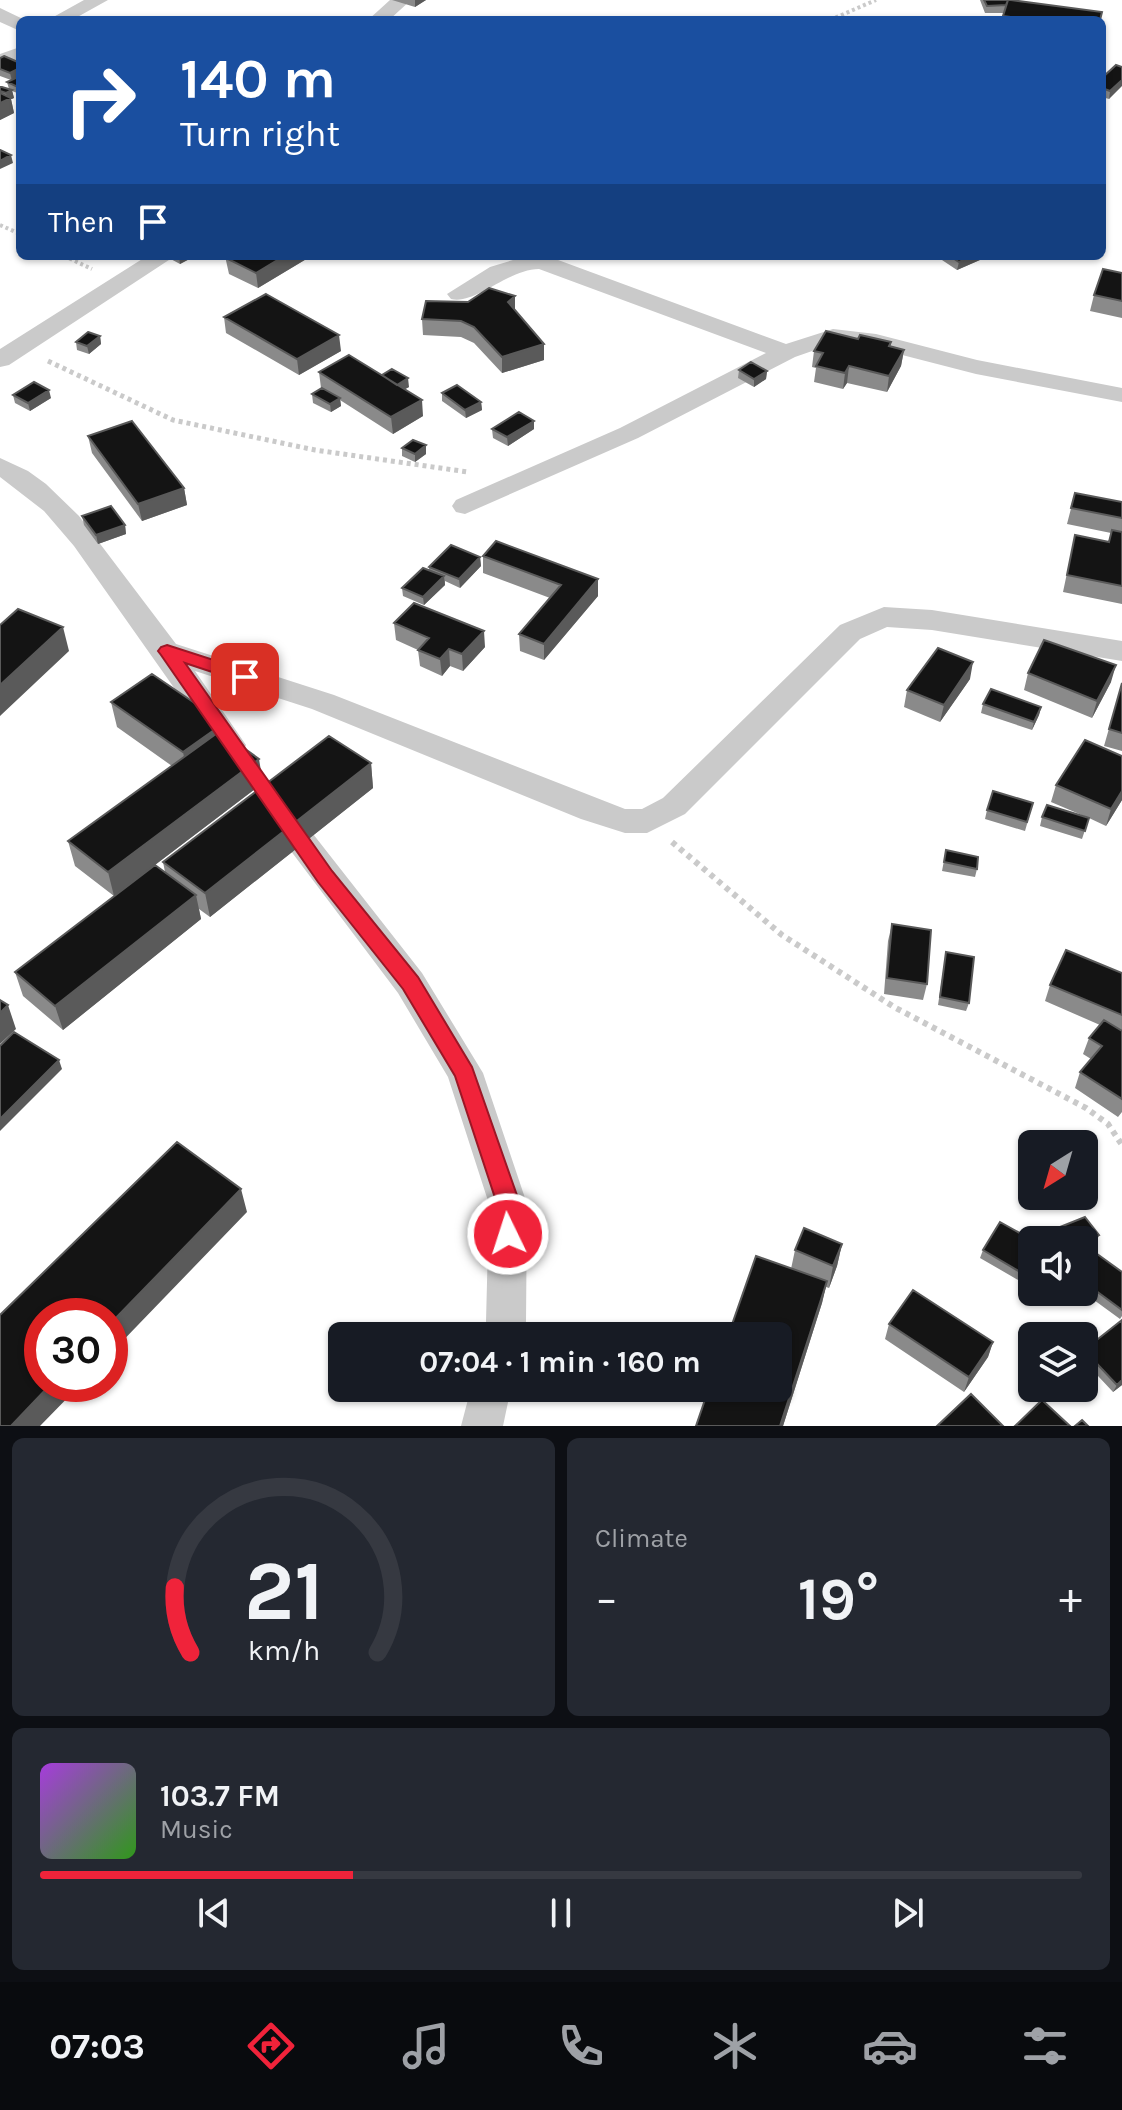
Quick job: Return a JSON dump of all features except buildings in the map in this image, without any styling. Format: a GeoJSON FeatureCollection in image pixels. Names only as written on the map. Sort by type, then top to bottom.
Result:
{"type":"FeatureCollection","features":[{"type":"Feature","properties":{"kind":"street"},"geometry":{"type":"LineString","coordinates":[[65,16],[99,0]]}},
{"type":"Feature","properties":{"kind":"street"},"geometry":{"type":"LineString","coordinates":[[382,16],[402,0]]}},
{"type":"Feature","properties":{"kind":"street"},"geometry":{"type":"LineString","coordinates":[[9,353],[158,260]]}},
{"type":"Feature","properties":{"kind":"street"},"geometry":{"type":"LineString","coordinates":[[459,294],[506,267],[524,261],[542,262],[786,352]]}},
{"type":"Feature","properties":{"kind":"street"},"geometry":{"type":"LineString","coordinates":[[465,506],[629,433],[786,352],[833,336],[848,336],[976,367],[1122,395]]}},
{"type":"Feature","properties":{"kind":"street"},"geometry":{"type":"LineString","coordinates":[[0,466],[15,473],[77,529],[325,876],[410,983],[465,1073],[508,1204],[506,1322]]}},
{"type":"Feature","properties":{"kind":"street"},"geometry":{"type":"LineString","coordinates":[[167,651],[323,702],[592,811],[625,821],[647,821],[674,806],[850,632],[884,617],[932,620],[1122,651]]}},
{"type":"Feature","properties":{"kind":"street"},"geometry":{"type":"LineString","coordinates":[[482,1426],[488,1402]]}},
{"type":"Feature","properties":{"kind":"path"},"geometry":{"type":"LineString","coordinates":[[839,16],[876,0]]}},
{"type":"Feature","properties":{"kind":"path"},"geometry":{"type":"LineString","coordinates":[[9,353],[173,420],[315,450],[523,480]]}},
{"type":"Feature","properties":{"kind":"path"},"geometry":{"type":"LineString","coordinates":[[647,821],[782,935],[894,1007],[1086,1108],[1108,1124],[1122,1145]]}},
{"type":"Feature","properties":{"kind":"route"},"geometry":{"type":"LineString","coordinates":[[245,677],[167,651],[325,876],[410,983],[465,1073],[508,1204],[508,1234]]}}]}
